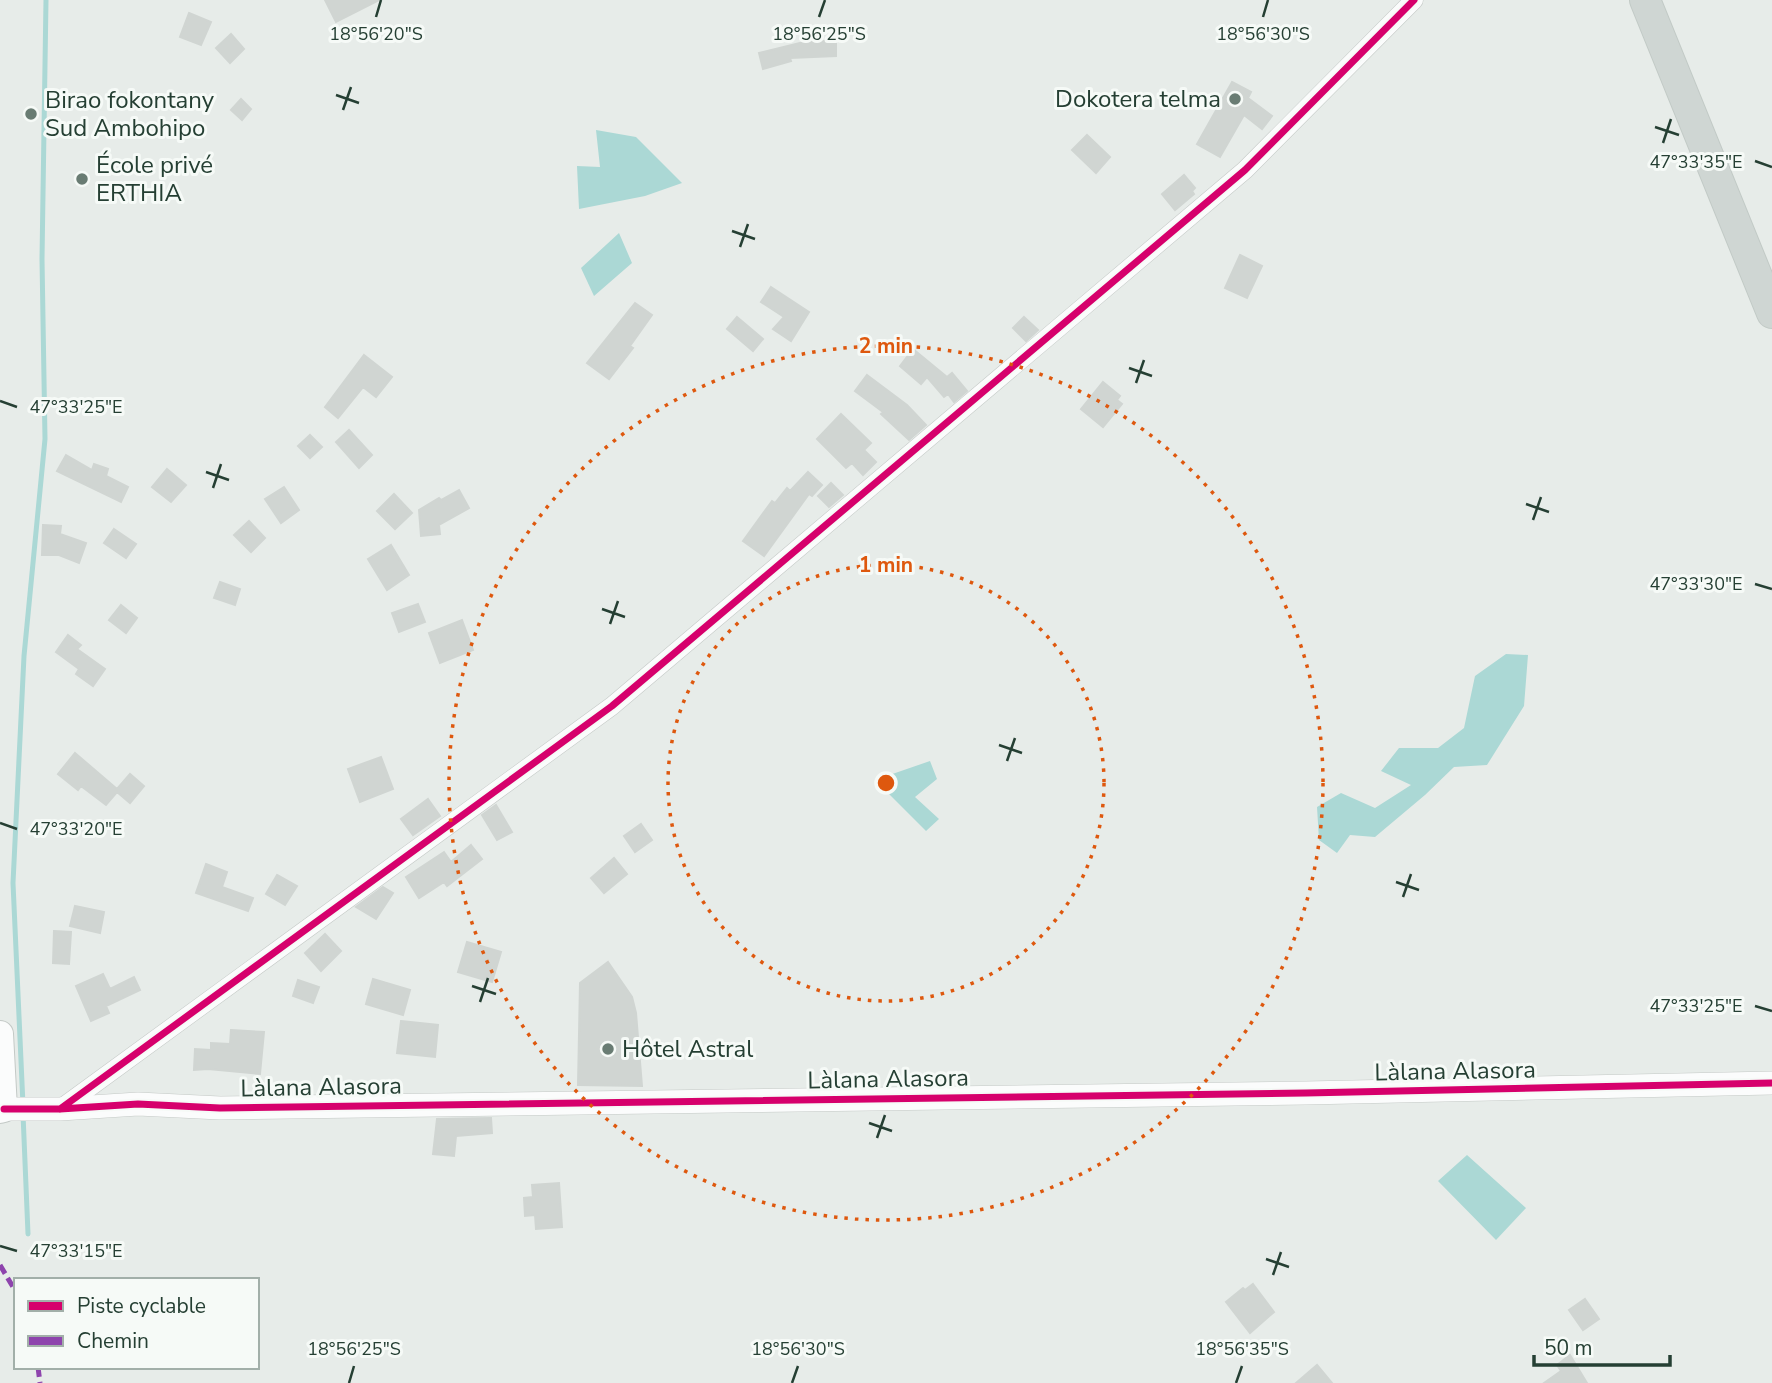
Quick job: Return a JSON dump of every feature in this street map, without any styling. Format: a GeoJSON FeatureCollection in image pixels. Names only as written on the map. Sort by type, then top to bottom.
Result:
{"type":"FeatureCollection","features":[{"type":"Feature","properties":{"kind":"main road"},"geometry":{"type":"LineString","coordinates":[[1645,0],[1772,313]]}},
{"type":"Feature","properties":{"kind":"main road"},"geometry":{"type":"LineString","coordinates":[[0,1034],[2,1109]]}},
{"type":"Feature","properties":{"kind":"street"},"geometry":{"type":"LineString","coordinates":[[60,1109],[612,706],[1245,170],[1414,0]]}},
{"type":"Feature","properties":{"kind":"street","name":"Làlana Alasora"},"geometry":{"type":"LineString","coordinates":[[2,1109],[60,1109],[138,1104],[220,1108],[1307,1093],[1772,1083]]}},
{"type":"Feature","properties":{"kind":"water"},"geometry":{"type":"Polygon","coordinates":[[[596,130],[636,137],[682,183],[645,196],[579,209],[577,166],[600,167],[596,130]]]}},
{"type":"Feature","properties":{"kind":"water"},"geometry":{"type":"Polygon","coordinates":[[[619,233],[632,263],[594,296],[581,268],[619,233]]]}},
{"type":"Feature","properties":{"kind":"water"},"geometry":{"type":"Polygon","coordinates":[[[1506,654],[1528,655],[1524,706],[1487,765],[1454,767],[1375,837],[1350,835],[1337,853],[1319,840],[1317,807],[1341,793],[1375,808],[1411,785],[1381,771],[1399,748],[1438,748],[1464,728],[1475,676],[1506,654]]]}},
{"type":"Feature","properties":{"kind":"water"},"geometry":{"type":"Polygon","coordinates":[[[930,761],[937,779],[915,797],[939,819],[926,831],[875,780],[930,761]]]}},
{"type":"Feature","properties":{"kind":"water"},"geometry":{"type":"Polygon","coordinates":[[[1467,1155],[1526,1208],[1496,1240],[1438,1181],[1467,1155]]]}},
{"type":"Feature","properties":{"kind":"building"},"geometry":{"type":"Polygon","coordinates":[[[325,0],[379,0],[336,22],[325,0]]]}},
{"type":"Feature","properties":{"kind":"building"},"geometry":{"type":"Polygon","coordinates":[[[189,13],[211,22],[201,45],[180,37],[189,13]]]}},
{"type":"Feature","properties":{"kind":"building"},"geometry":{"type":"Polygon","coordinates":[[[231,34],[244,49],[230,63],[216,48],[231,34]]]}},
{"type":"Feature","properties":{"kind":"building"},"geometry":{"type":"Polygon","coordinates":[[[808,41],[836,41],[836,56],[790,58],[791,61],[763,69],[759,53],[808,41]]]}},
{"type":"Feature","properties":{"kind":"building"},"geometry":{"type":"Polygon","coordinates":[[[1232,82],[1251,92],[1248,98],[1272,116],[1262,129],[1244,115],[1220,157],[1197,144],[1232,82]]]}},
{"type":"Feature","properties":{"kind":"building"},"geometry":{"type":"Polygon","coordinates":[[[241,99],[251,109],[242,120],[231,110],[241,99]]]}},
{"type":"Feature","properties":{"kind":"building"},"geometry":{"type":"Polygon","coordinates":[[[1087,135],[1110,157],[1096,173],[1072,150],[1087,135]]]}},
{"type":"Feature","properties":{"kind":"building"},"geometry":{"type":"Polygon","coordinates":[[[1184,175],[1195,188],[1192,191],[1194,194],[1175,210],[1162,194],[1184,175]]]}},
{"type":"Feature","properties":{"kind":"building"},"geometry":{"type":"Polygon","coordinates":[[[1240,255],[1262,266],[1247,298],[1225,288],[1240,255]]]}},
{"type":"Feature","properties":{"kind":"building"},"geometry":{"type":"Polygon","coordinates":[[[771,287],[809,312],[791,341],[773,329],[784,317],[761,302],[771,287]]]}},
{"type":"Feature","properties":{"kind":"building"},"geometry":{"type":"Polygon","coordinates":[[[635,303],[652,315],[630,346],[633,348],[609,379],[587,363],[635,303]]]}},
{"type":"Feature","properties":{"kind":"building"},"geometry":{"type":"Polygon","coordinates":[[[737,317],[763,339],[753,351],[727,329],[737,317]]]}},
{"type":"Feature","properties":{"kind":"building"},"geometry":{"type":"Polygon","coordinates":[[[1024,317],[1038,330],[1026,341],[1013,328],[1024,317]]]}},
{"type":"Feature","properties":{"kind":"building"},"geometry":{"type":"Polygon","coordinates":[[[913,349],[947,377],[952,373],[967,391],[954,402],[948,394],[944,397],[927,377],[921,384],[900,366],[913,349]]]}},
{"type":"Feature","properties":{"kind":"building"},"geometry":{"type":"Polygon","coordinates":[[[364,355],[392,377],[376,397],[363,387],[338,418],[325,407],[364,355]]]}},
{"type":"Feature","properties":{"kind":"building"},"geometry":{"type":"Polygon","coordinates":[[[867,375],[907,405],[926,425],[909,440],[881,414],[883,412],[855,391],[867,375]]]}},
{"type":"Feature","properties":{"kind":"building"},"geometry":{"type":"Polygon","coordinates":[[[1103,382],[1120,396],[1117,400],[1122,404],[1103,427],[1081,409],[1103,382]]]}},
{"type":"Feature","properties":{"kind":"building"},"geometry":{"type":"Polygon","coordinates":[[[841,414],[871,443],[864,450],[876,462],[863,475],[852,463],[846,468],[817,439],[841,414]]]}},
{"type":"Feature","properties":{"kind":"building"},"geometry":{"type":"Polygon","coordinates":[[[349,430],[372,455],[359,468],[336,442],[349,430]]]}},
{"type":"Feature","properties":{"kind":"building"},"geometry":{"type":"Polygon","coordinates":[[[310,435],[322,447],[310,458],[298,446],[310,435]]]}},
{"type":"Feature","properties":{"kind":"building"},"geometry":{"type":"Polygon","coordinates":[[[66,455],[92,470],[94,464],[108,469],[106,476],[128,487],[121,502],[57,471],[66,455]]]}},
{"type":"Feature","properties":{"kind":"building"},"geometry":{"type":"Polygon","coordinates":[[[167,469],[186,485],[171,502],[152,487],[167,469]]]}},
{"type":"Feature","properties":{"kind":"building"},"geometry":{"type":"Polygon","coordinates":[[[808,472],[822,485],[812,496],[809,494],[764,556],[743,541],[772,501],[775,503],[787,488],[790,491],[808,472]]]}},
{"type":"Feature","properties":{"kind":"building"},"geometry":{"type":"Polygon","coordinates":[[[831,483],[843,495],[829,507],[818,496],[831,483]]]}},
{"type":"Feature","properties":{"kind":"building"},"geometry":{"type":"Polygon","coordinates":[[[284,487],[299,510],[281,523],[265,499],[284,487]]]}},
{"type":"Feature","properties":{"kind":"building"},"geometry":{"type":"Polygon","coordinates":[[[459,490],[469,508],[439,525],[440,534],[421,536],[419,510],[459,490]]]}},
{"type":"Feature","properties":{"kind":"building"},"geometry":{"type":"Polygon","coordinates":[[[394,494],[412,513],[395,529],[377,511],[394,494]]]}},
{"type":"Feature","properties":{"kind":"building"},"geometry":{"type":"Polygon","coordinates":[[[249,521],[265,538],[251,552],[234,535],[249,521]]]}},
{"type":"Feature","properties":{"kind":"building"},"geometry":{"type":"Polygon","coordinates":[[[43,525],[61,526],[60,534],[86,543],[79,563],[59,555],[42,555],[43,525]]]}},
{"type":"Feature","properties":{"kind":"building"},"geometry":{"type":"Polygon","coordinates":[[[114,529],[136,544],[126,558],[104,543],[114,529]]]}},
{"type":"Feature","properties":{"kind":"building"},"geometry":{"type":"Polygon","coordinates":[[[391,545],[409,575],[387,590],[368,559],[391,545]]]}},
{"type":"Feature","properties":{"kind":"building"},"geometry":{"type":"Polygon","coordinates":[[[220,582],[240,589],[235,605],[214,598],[220,582]]]}},
{"type":"Feature","properties":{"kind":"building"},"geometry":{"type":"Polygon","coordinates":[[[418,604],[425,622],[399,632],[392,613],[418,604]]]}},
{"type":"Feature","properties":{"kind":"building"},"geometry":{"type":"Polygon","coordinates":[[[121,605],[137,618],[126,633],[109,620],[121,605]]]}},
{"type":"Feature","properties":{"kind":"building"},"geometry":{"type":"Polygon","coordinates":[[[462,620],[473,650],[440,663],[429,633],[462,620]]]}},
{"type":"Feature","properties":{"kind":"building"},"geometry":{"type":"Polygon","coordinates":[[[68,635],[81,645],[77,649],[105,669],[93,686],[76,674],[79,669],[56,652],[68,635]]]}},
{"type":"Feature","properties":{"kind":"building"},"geometry":{"type":"Polygon","coordinates":[[[75,753],[117,789],[130,774],[144,786],[130,803],[117,792],[106,805],[81,786],[78,790],[58,774],[75,753]]]}},
{"type":"Feature","properties":{"kind":"building"},"geometry":{"type":"Polygon","coordinates":[[[381,757],[393,789],[360,802],[348,769],[381,757]]]}},
{"type":"Feature","properties":{"kind":"building"},"geometry":{"type":"Polygon","coordinates":[[[428,799],[440,816],[413,835],[401,819],[428,799]]]}},
{"type":"Feature","properties":{"kind":"building"},"geometry":{"type":"Polygon","coordinates":[[[496,805],[512,832],[497,840],[482,815],[496,805]]]}},
{"type":"Feature","properties":{"kind":"building"},"geometry":{"type":"Polygon","coordinates":[[[641,824],[652,840],[635,852],[624,836],[641,824]]]}},
{"type":"Feature","properties":{"kind":"building"},"geometry":{"type":"Polygon","coordinates":[[[471,845],[482,859],[447,886],[444,882],[419,898],[406,877],[444,852],[451,862],[471,845]]]}},
{"type":"Feature","properties":{"kind":"building"},"geometry":{"type":"Polygon","coordinates":[[[614,858],[627,874],[604,893],[591,878],[614,858]]]}},
{"type":"Feature","properties":{"kind":"building"},"geometry":{"type":"Polygon","coordinates":[[[206,864],[227,872],[222,887],[253,898],[248,911],[196,893],[206,864]]]}},
{"type":"Feature","properties":{"kind":"building"},"geometry":{"type":"Polygon","coordinates":[[[277,875],[297,886],[285,905],[266,894],[277,875]]]}},
{"type":"Feature","properties":{"kind":"building"},"geometry":{"type":"Polygon","coordinates":[[[383,887],[393,893],[376,919],[356,907],[383,887]]]}},
{"type":"Feature","properties":{"kind":"building"},"geometry":{"type":"Polygon","coordinates":[[[75,906],[104,912],[100,933],[70,926],[75,906]]]}},
{"type":"Feature","properties":{"kind":"building"},"geometry":{"type":"Polygon","coordinates":[[[54,931],[71,932],[69,964],[53,963],[54,931]]]}},
{"type":"Feature","properties":{"kind":"building"},"geometry":{"type":"Polygon","coordinates":[[[325,934],[341,951],[321,971],[305,953],[325,934]]]}},
{"type":"Feature","properties":{"kind":"building"},"geometry":{"type":"Polygon","coordinates":[[[467,942],[501,952],[492,982],[458,972],[467,942]]]}},
{"type":"Feature","properties":{"kind":"building","name":"Hôtel Astral"},"geometry":{"type":"Polygon","coordinates":[[[608,962],[632,997],[636,1013],[642,1086],[578,1085],[580,983],[608,962]]]}},
{"type":"Feature","properties":{"kind":"building"},"geometry":{"type":"Polygon","coordinates":[[[103,974],[110,989],[134,977],[140,990],[106,1006],[109,1013],[91,1021],[76,986],[103,974]]]}},
{"type":"Feature","properties":{"kind":"building"},"geometry":{"type":"Polygon","coordinates":[[[373,979],[410,990],[403,1015],[366,1004],[373,979]]]}},
{"type":"Feature","properties":{"kind":"building"},"geometry":{"type":"Polygon","coordinates":[[[298,980],[319,987],[313,1003],[293,996],[298,980]]]}},
{"type":"Feature","properties":{"kind":"building"},"geometry":{"type":"Polygon","coordinates":[[[401,1021],[438,1025],[435,1057],[397,1053],[401,1021]]]}},
{"type":"Feature","properties":{"kind":"building"},"geometry":{"type":"Polygon","coordinates":[[[231,1030],[264,1032],[260,1074],[194,1070],[195,1049],[211,1050],[211,1043],[230,1044],[231,1030]]]}},
{"type":"Feature","properties":{"kind":"building"},"geometry":{"type":"Polygon","coordinates":[[[491,1118],[492,1133],[456,1136],[454,1156],[433,1154],[437,1119],[491,1118]]]}},
{"type":"Feature","properties":{"kind":"building"},"geometry":{"type":"Polygon","coordinates":[[[559,1183],[562,1227],[536,1229],[535,1215],[525,1216],[524,1198],[533,1197],[532,1185],[559,1183]]]}},
{"type":"Feature","properties":{"kind":"building"},"geometry":{"type":"Polygon","coordinates":[[[1253,1284],[1274,1312],[1250,1333],[1226,1302],[1243,1288],[1245,1290],[1253,1284]]]}},
{"type":"Feature","properties":{"kind":"building"},"geometry":{"type":"Polygon","coordinates":[[[1585,1299],[1599,1319],[1583,1330],[1569,1310],[1585,1299]]]}},
{"type":"Feature","properties":{"kind":"building"},"geometry":{"type":"Polygon","coordinates":[[[1570,1355],[1587,1383],[1544,1383],[1561,1371],[1557,1365],[1570,1355]]]}},
{"type":"Feature","properties":{"kind":"building"},"geometry":{"type":"Polygon","coordinates":[[[1317,1365],[1332,1383],[1296,1383],[1317,1365]]]}},
{"type":"Feature","properties":{"kind":"waterway"},"geometry":{"type":"LineString","coordinates":[[23,1105],[13,883],[24,656],[45,439],[42,259],[46,0]]}},
{"type":"Feature","properties":{"kind":"waterway"},"geometry":{"type":"LineString","coordinates":[[23,1114],[28,1234]]}},
{"type":"Feature","properties":{"kind":"marked path"},"geometry":{"type":"LineString","coordinates":[[0,1265],[14,1289]]}},
{"type":"Feature","properties":{"kind":"marked path"},"geometry":{"type":"LineString","coordinates":[[38,1369],[40,1383]]}},
{"type":"Feature","properties":{"kind":"cycle path"},"geometry":{"type":"LineString","coordinates":[[60,1109],[612,706],[1245,170],[1414,0]]}},
{"type":"Feature","properties":{"kind":"cycle path"},"geometry":{"type":"LineString","coordinates":[[4,1109],[138,1104],[220,1108],[1306,1093],[1772,1083]]}},
{"type":"Feature","properties":{"kind":"place","name":"Dokotera telma"},"geometry":{"type":"Point","coordinates":[1235,99]}},
{"type":"Feature","properties":{"kind":"place","name":"Birao fokontany Sud Ambohipo"},"geometry":{"type":"Point","coordinates":[31,114]}},
{"type":"Feature","properties":{"kind":"place","name":"École privé ERTHIA"},"geometry":{"type":"Point","coordinates":[82,179]}},
{"type":"Feature","properties":{"kind":"place","name":"Hôtel Astral"},"geometry":{"type":"Point","coordinates":[608,1049]}}]}
